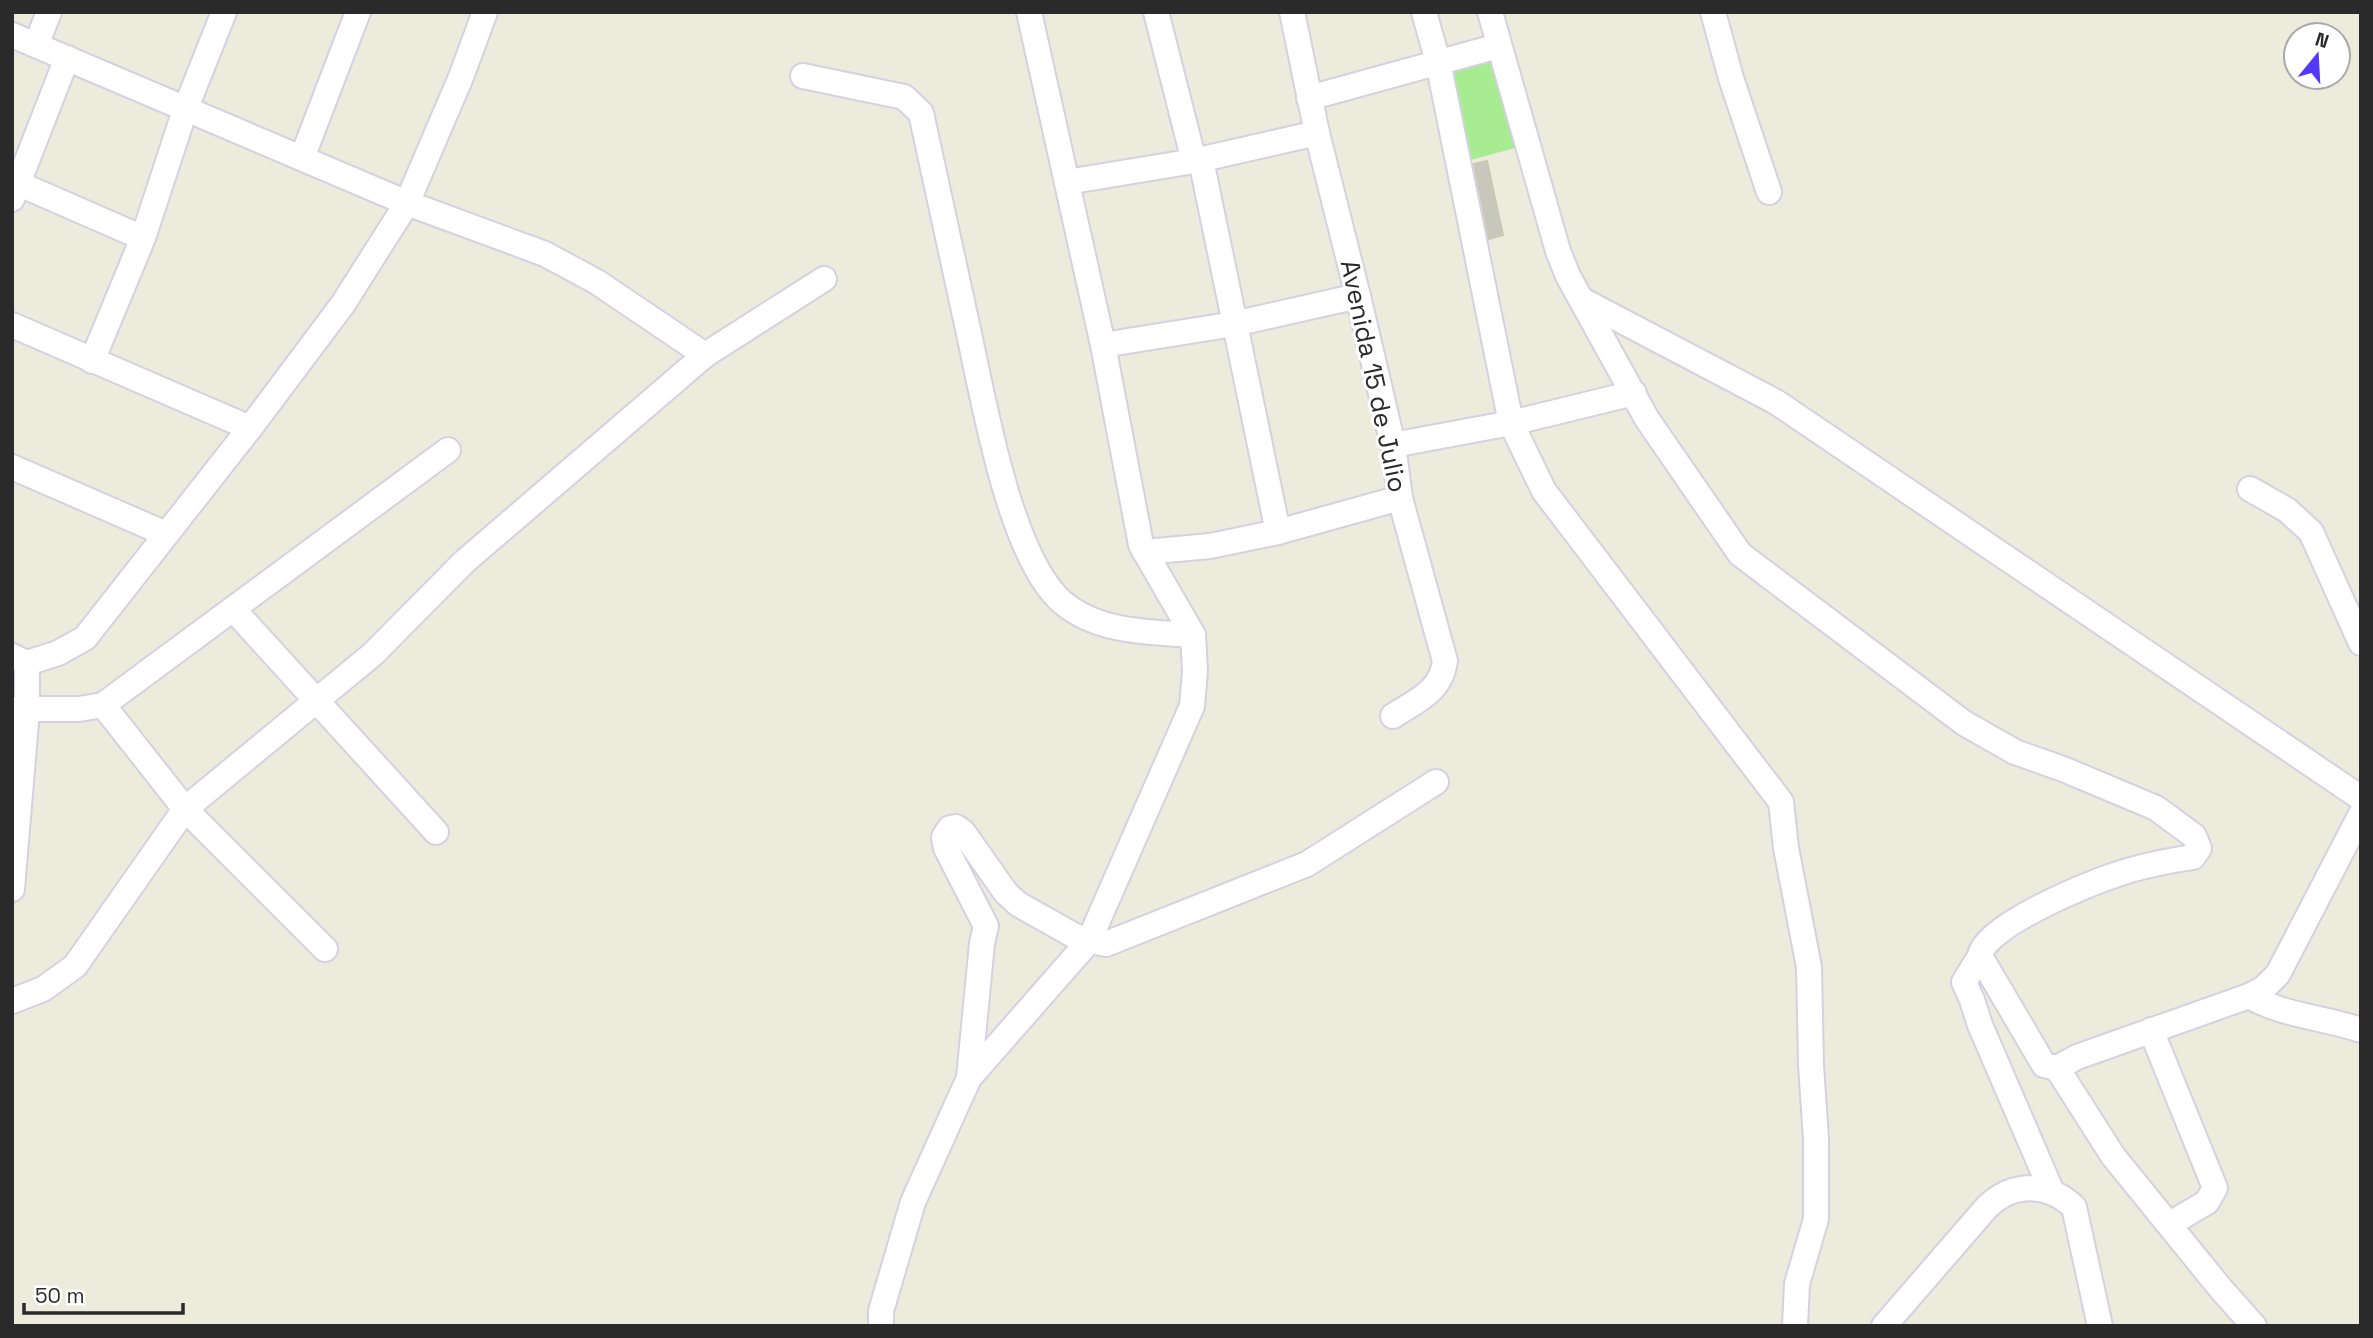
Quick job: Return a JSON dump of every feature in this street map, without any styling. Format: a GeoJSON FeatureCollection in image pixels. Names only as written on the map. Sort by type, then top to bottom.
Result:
{"type":"FeatureCollection","features":[{"type":"Feature","properties":{"kind":"street"},"geometry":{"type":"LineString","coordinates":[[36,45],[49,12]]}},
{"type":"Feature","properties":{"kind":"street"},"geometry":{"type":"LineString","coordinates":[[92,361],[143,239],[185,110],[224,12]]}},
{"type":"Feature","properties":{"kind":"street"},"geometry":{"type":"LineString","coordinates":[[302,158],[358,12]]}},
{"type":"Feature","properties":{"kind":"street"},"geometry":{"type":"LineString","coordinates":[[12,889],[20,709],[19,660],[58,653],[85,638],[250,428],[343,304],[407,203],[461,77],[485,12]]}},
{"type":"Feature","properties":{"kind":"street"},"geometry":{"type":"LineString","coordinates":[[1156,12],[1198,160],[1278,532]]}},
{"type":"Feature","properties":{"kind":"street","name":"Avenida 15 de Julio"},"geometry":{"type":"LineString","coordinates":[[1292,12],[1317,133],[1393,445],[1400,498],[1445,661],[1443,676],[1437,687],[1393,716]]}},
{"type":"Feature","properties":{"kind":"street"},"geometry":{"type":"LineString","coordinates":[[1424,12],[1438,62],[1511,423],[1544,491],[1781,802],[1786,848],[1809,967],[1816,1139],[1816,1219],[1797,1284],[1795,1326]]}},
{"type":"Feature","properties":{"kind":"street"},"geometry":{"type":"LineString","coordinates":[[1490,12],[1558,251],[1568,276],[1647,419],[1740,554],[1964,723],[2015,752],[2156,808],[2194,836],[2199,848],[2193,857],[2115,875],[2010,922],[1984,944],[1964,982],[2052,1192]]}},
{"type":"Feature","properties":{"kind":"street"},"geometry":{"type":"LineString","coordinates":[[1713,12],[1731,78],[1769,192]]}},
{"type":"Feature","properties":{"kind":"street"},"geometry":{"type":"LineString","coordinates":[[881,1326],[881,1311],[913,1202],[969,1078],[1089,941],[1192,706],[1196,655],[1193,635],[1141,545],[1103,345],[1034,13]]}},
{"type":"Feature","properties":{"kind":"street"},"geometry":{"type":"LineString","coordinates":[[12,35],[407,203],[545,254],[597,282],[705,355]]}},
{"type":"Feature","properties":{"kind":"street"},"geometry":{"type":"LineString","coordinates":[[1309,98],[1498,46]]}},
{"type":"Feature","properties":{"kind":"street"},"geometry":{"type":"LineString","coordinates":[[67,58],[15,191],[143,239]]}},
{"type":"Feature","properties":{"kind":"street"},"geometry":{"type":"LineString","coordinates":[[803,76],[904,97],[913,103],[920,113],[1010,507],[1028,550],[1051,589],[1062,602],[1080,614],[1108,625],[1134,631],[1193,635]]}},
{"type":"Feature","properties":{"kind":"street"},"geometry":{"type":"LineString","coordinates":[[1067,182],[1198,160],[1317,133]]}},
{"type":"Feature","properties":{"kind":"street"},"geometry":{"type":"LineString","coordinates":[[12,1001],[43,989],[75,966],[185,809],[382,645],[464,562],[705,355],[824,279]]}},
{"type":"Feature","properties":{"kind":"street"},"geometry":{"type":"LineString","coordinates":[[1103,345],[1234,324],[1358,296]]}},
{"type":"Feature","properties":{"kind":"street"},"geometry":{"type":"LineString","coordinates":[[1582,300],[1776,402],[2361,798]]}},
{"type":"Feature","properties":{"kind":"street"},"geometry":{"type":"LineString","coordinates":[[12,325],[250,428]]}},
{"type":"Feature","properties":{"kind":"street"},"geometry":{"type":"LineString","coordinates":[[1393,445],[1511,423],[1634,393]]}},
{"type":"Feature","properties":{"kind":"street"},"geometry":{"type":"LineString","coordinates":[[20,709],[79,709],[103,705],[448,450]]}},
{"type":"Feature","properties":{"kind":"street"},"geometry":{"type":"LineString","coordinates":[[12,467],[166,534]]}},
{"type":"Feature","properties":{"kind":"street"},"geometry":{"type":"LineString","coordinates":[[2250,489],[2287,510],[2311,532],[2361,643]]}},
{"type":"Feature","properties":{"kind":"street"},"geometry":{"type":"LineString","coordinates":[[1146,552],[1210,546],[1278,532],[1400,498]]}},
{"type":"Feature","properties":{"kind":"street"},"geometry":{"type":"LineString","coordinates":[[233,609],[436,832]]}},
{"type":"Feature","properties":{"kind":"street"},"geometry":{"type":"LineString","coordinates":[[103,705],[185,809],[325,949]]}},
{"type":"Feature","properties":{"kind":"street"},"geometry":{"type":"LineString","coordinates":[[969,1078],[985,926],[946,848],[944,837],[947,829],[956,827],[963,832],[1006,893],[1018,904],[1034,915],[1089,941],[1106,944],[1307,864],[1436,782]]}},
{"type":"Feature","properties":{"kind":"street"},"geometry":{"type":"LineString","coordinates":[[1980,956],[2038,1057],[2044,1065],[2057,1068],[2077,1057],[2249,996],[2264,988],[2278,974],[2361,814]]}},
{"type":"Feature","properties":{"kind":"street"},"geometry":{"type":"LineString","coordinates":[[2249,996],[2277,1010],[2341,1023],[2361,1030]]}},
{"type":"Feature","properties":{"kind":"street"},"geometry":{"type":"LineString","coordinates":[[2151,1030],[2215,1188],[2207,1202],[2170,1224]]}},
{"type":"Feature","properties":{"kind":"street"},"geometry":{"type":"LineString","coordinates":[[2057,1068],[2113,1156],[2254,1326]]}},
{"type":"Feature","properties":{"kind":"street"},"geometry":{"type":"LineString","coordinates":[[1884,1326],[1995,1199],[2015,1189],[2026,1187],[2052,1192],[2074,1207],[2100,1326]]}},
{"type":"Feature","properties":{"kind":"green space"},"geometry":{"type":"Polygon","coordinates":[[[1496,59],[1515,148],[1467,161],[1448,71],[1496,59]]]}},
{"type":"Feature","properties":{"kind":"building"},"geometry":{"type":"Polygon","coordinates":[[[1487,161],[1503,235],[1489,239],[1474,164],[1487,161]]]}}]}
